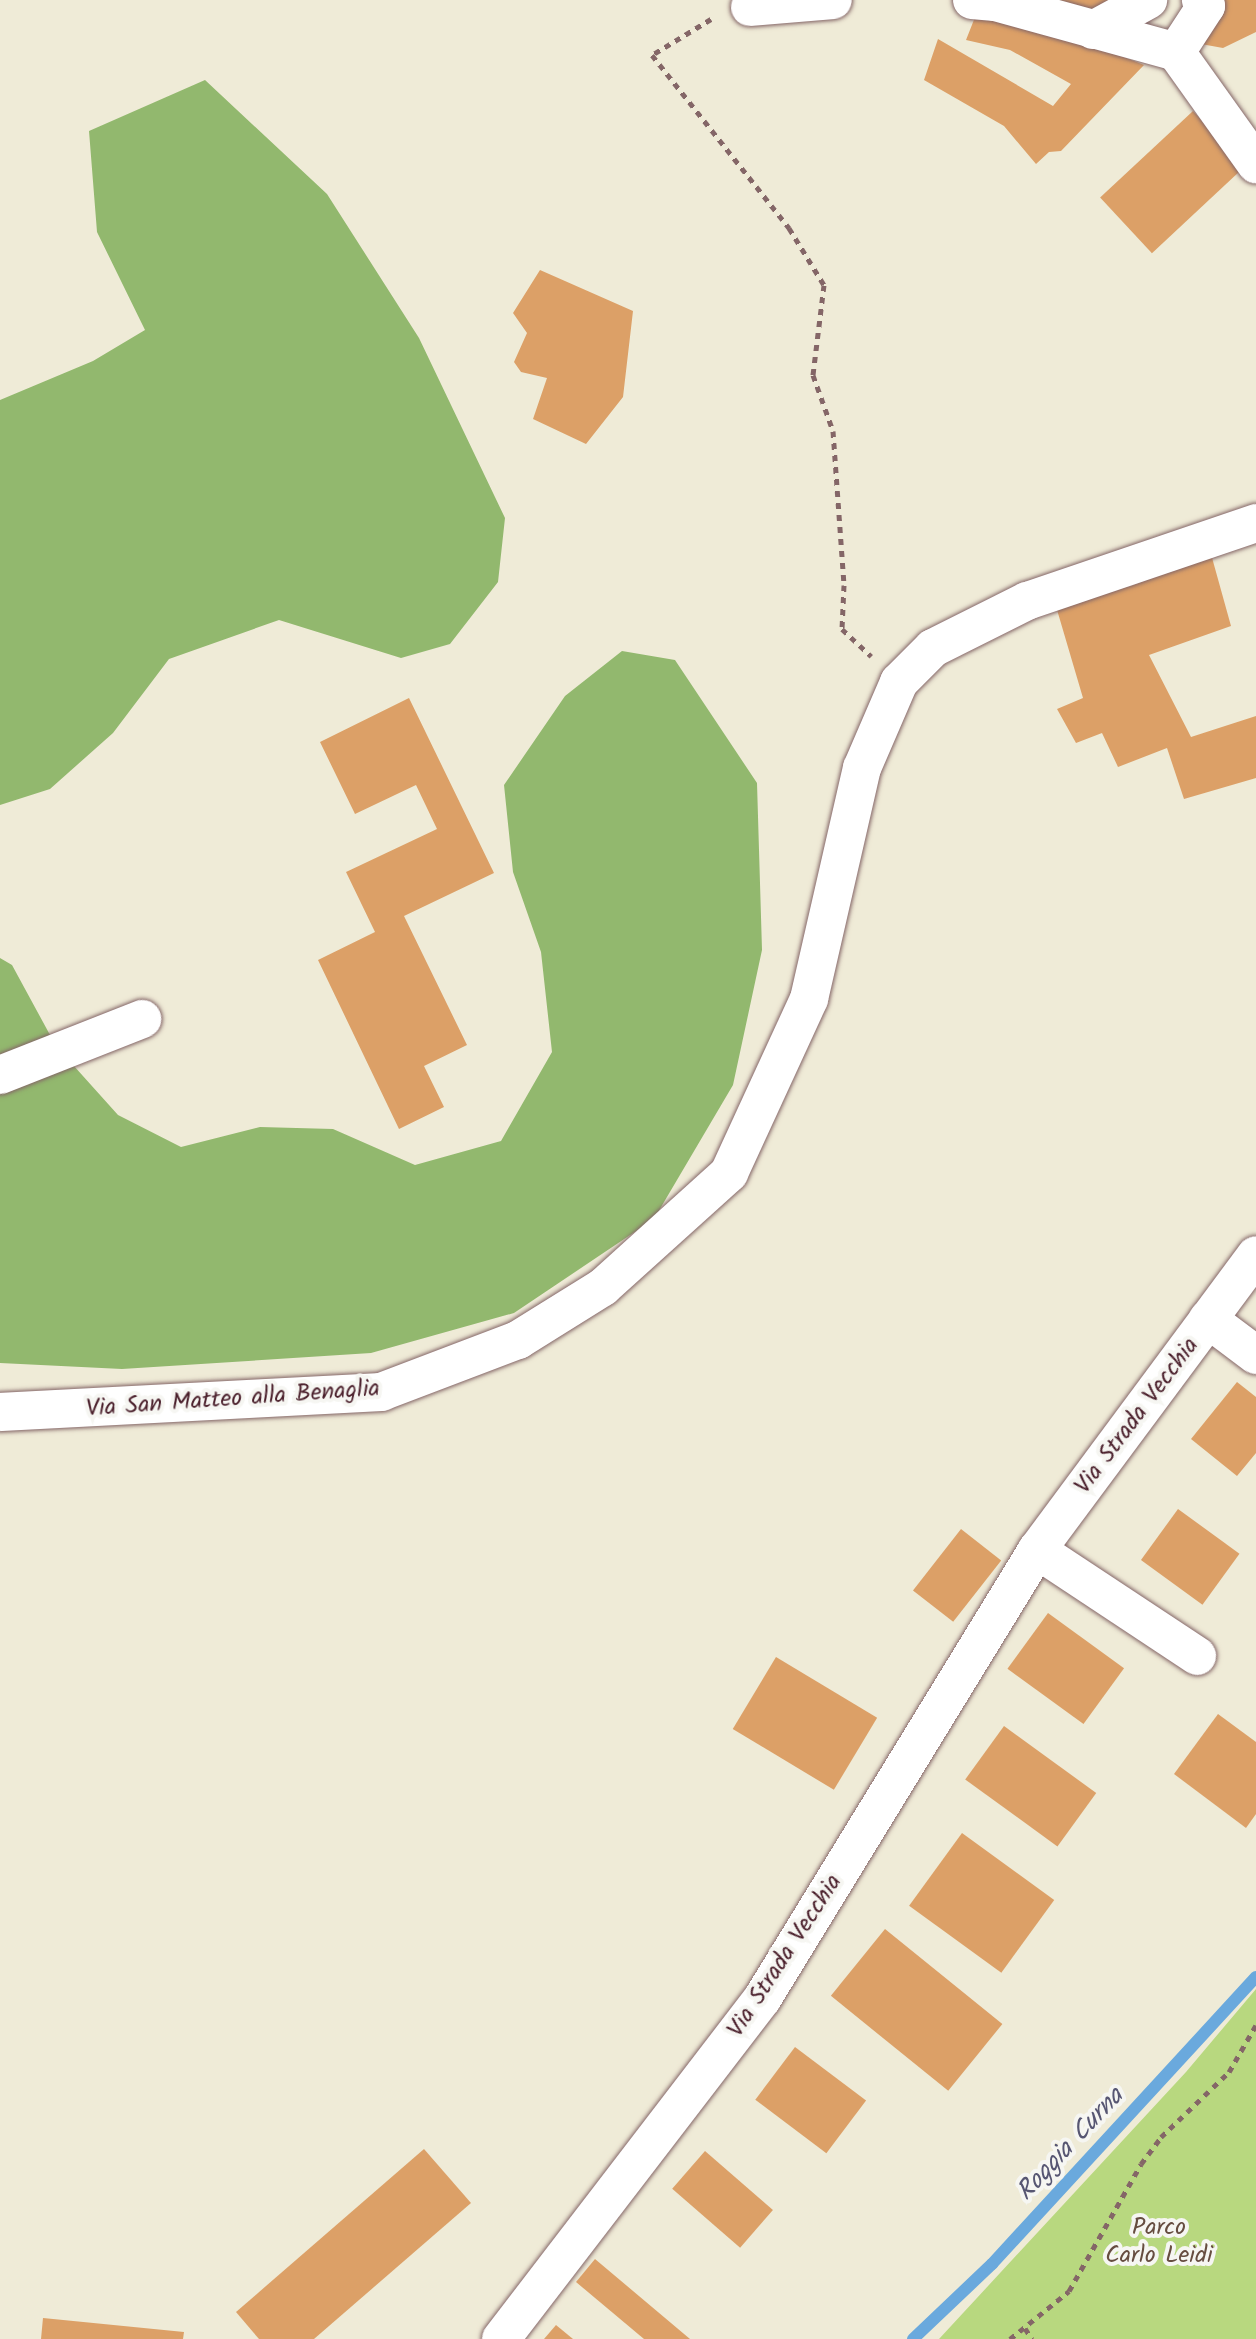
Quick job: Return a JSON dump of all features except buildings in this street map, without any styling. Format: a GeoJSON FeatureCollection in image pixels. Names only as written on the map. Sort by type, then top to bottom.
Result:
{"type":"FeatureCollection","features":[{"type":"Feature","properties":{"kind":"street"},"geometry":{"type":"LineString","coordinates":[[750,7],[833,0]]}},
{"type":"Feature","properties":{"kind":"street"},"geometry":{"type":"LineString","coordinates":[[972,0],[995,2],[1176,52],[1256,164]]}},
{"type":"Feature","properties":{"kind":"street"},"geometry":{"type":"LineString","coordinates":[[1093,30],[1148,0]]}},
{"type":"Feature","properties":{"kind":"street"},"geometry":{"type":"LineString","coordinates":[[1176,52],[1206,6],[1201,0]]}},
{"type":"Feature","properties":{"kind":"street","name":"Via San Matteo alla Benaglia"},"geometry":{"type":"LineString","coordinates":[[0,1412],[381,1392],[518,1340],[603,1287],[729,1173],[809,999],[862,768],[899,682],[933,648],[1027,601],[1256,523]]}},
{"type":"Feature","properties":{"kind":"street"},"geometry":{"type":"LineString","coordinates":[[0,1075],[142,1019]]}},
{"type":"Feature","properties":{"kind":"street","name":"Via Strada Vecchia"},"geometry":{"type":"LineString","coordinates":[[501,2339],[762,1999],[1037,1550],[1256,1255]]}},
{"type":"Feature","properties":{"kind":"street","name":"Via Strada Vecchia"},"geometry":{"type":"LineString","coordinates":[[1208,1319],[1256,1355]]}},
{"type":"Feature","properties":{"kind":"street"},"geometry":{"type":"LineString","coordinates":[[1037,1550],[1197,1656]]}},
{"type":"Feature","properties":{"kind":"path"},"geometry":{"type":"LineString","coordinates":[[750,7],[716,16],[652,55],[789,228],[824,285],[813,375],[833,431],[844,585],[842,629],[899,682]]}},
{"type":"Feature","properties":{"kind":"path"},"geometry":{"type":"LineString","coordinates":[[1010,2339],[1069,2291],[1141,2164],[1161,2137],[1229,2072],[1256,2025]]}},
{"type":"Feature","properties":{"kind":"path"},"geometry":{"type":"LineString","coordinates":[[1025,2328],[1032,2339]]}},
{"type":"Feature","properties":{"kind":"green space"},"geometry":{"type":"Polygon","coordinates":[[[205,80],[327,194],[419,338],[505,518],[498,582],[450,644],[401,658],[279,620],[169,659],[113,733],[50,789],[0,805],[0,400],[93,361],[145,330],[97,232],[89,131],[205,80]]]}},
{"type":"Feature","properties":{"kind":"green space"},"geometry":{"type":"Polygon","coordinates":[[[622,651],[675,660],[757,783],[762,950],[733,1085],[654,1219],[514,1313],[371,1353],[122,1369],[0,1363],[0,958],[12,965],[56,1046],[118,1115],[181,1147],[260,1127],[333,1129],[415,1165],[501,1141],[552,1052],[541,952],[513,872],[504,785],[565,696],[622,651]]]}},
{"type":"Feature","properties":{"kind":"green space","name":"Parco Carlo Leidi"},"geometry":{"type":"Polygon","coordinates":[[[1256,1989],[1256,2339],[939,2339],[1186,2072],[1256,1989]]]}},
{"type":"Feature","properties":{"kind":"waterway","name":"Roggia Curna"},"geometry":{"type":"LineString","coordinates":[[913,2339],[992,2264],[1256,1977]]}}]}
